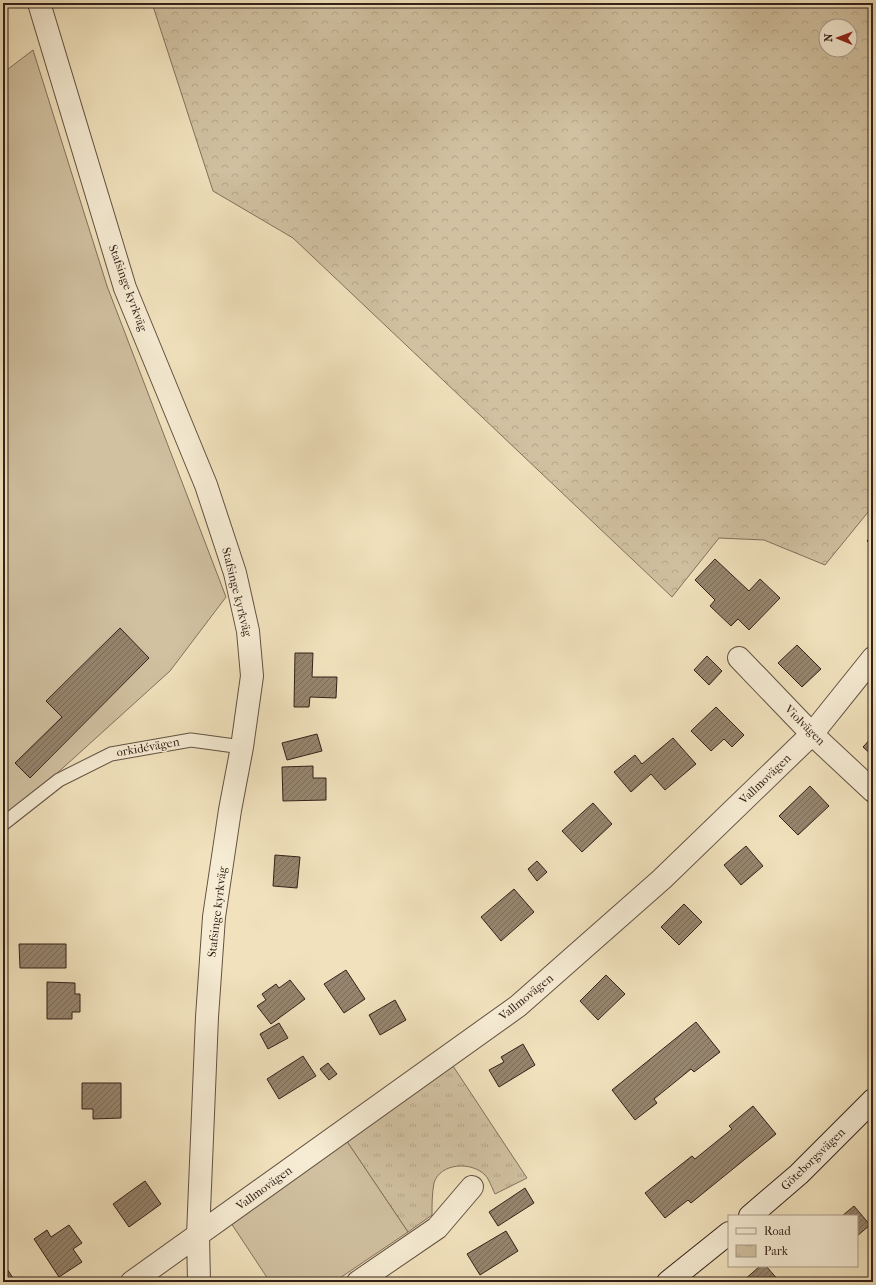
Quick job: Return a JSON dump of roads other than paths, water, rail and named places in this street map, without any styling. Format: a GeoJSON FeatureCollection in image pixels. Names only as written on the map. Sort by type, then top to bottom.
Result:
{"type":"FeatureCollection","features":[{"type":"Feature","properties":{"kind":"street","name":"Stafsinge kyrkväg"},"geometry":{"type":"LineString","coordinates":[[39,3],[125,288],[206,485],[235,573],[248,631],[252,676],[214,917],[207,1017],[198,1235],[198,1282]]}},
{"type":"Feature","properties":{"kind":"street","name":"Violvägen"},"geometry":{"type":"LineString","coordinates":[[739,658],[812,734],[873,790]]}},
{"type":"Feature","properties":{"kind":"street","name":"Vallmovägen"},"geometry":{"type":"LineString","coordinates":[[132,1282],[518,1006],[662,879],[812,734],[873,658]]}},
{"type":"Feature","properties":{"kind":"street","name":"Göteborgsvägen"},"geometry":{"type":"LineString","coordinates":[[751,1215],[799,1174],[873,1100]]}},
{"type":"Feature","properties":{"kind":"street"},"geometry":{"type":"LineString","coordinates":[[358,1282],[437,1228],[472,1187]]}},
{"type":"Feature","properties":{"kind":"street"},"geometry":{"type":"LineString","coordinates":[[668,1282],[728,1234]]}},
{"type":"Feature","properties":{"kind":"lane","name":"orkidévägen"},"geometry":{"type":"LineString","coordinates":[[3,824],[58,780],[111,754],[191,740],[242,747]]}}]}
